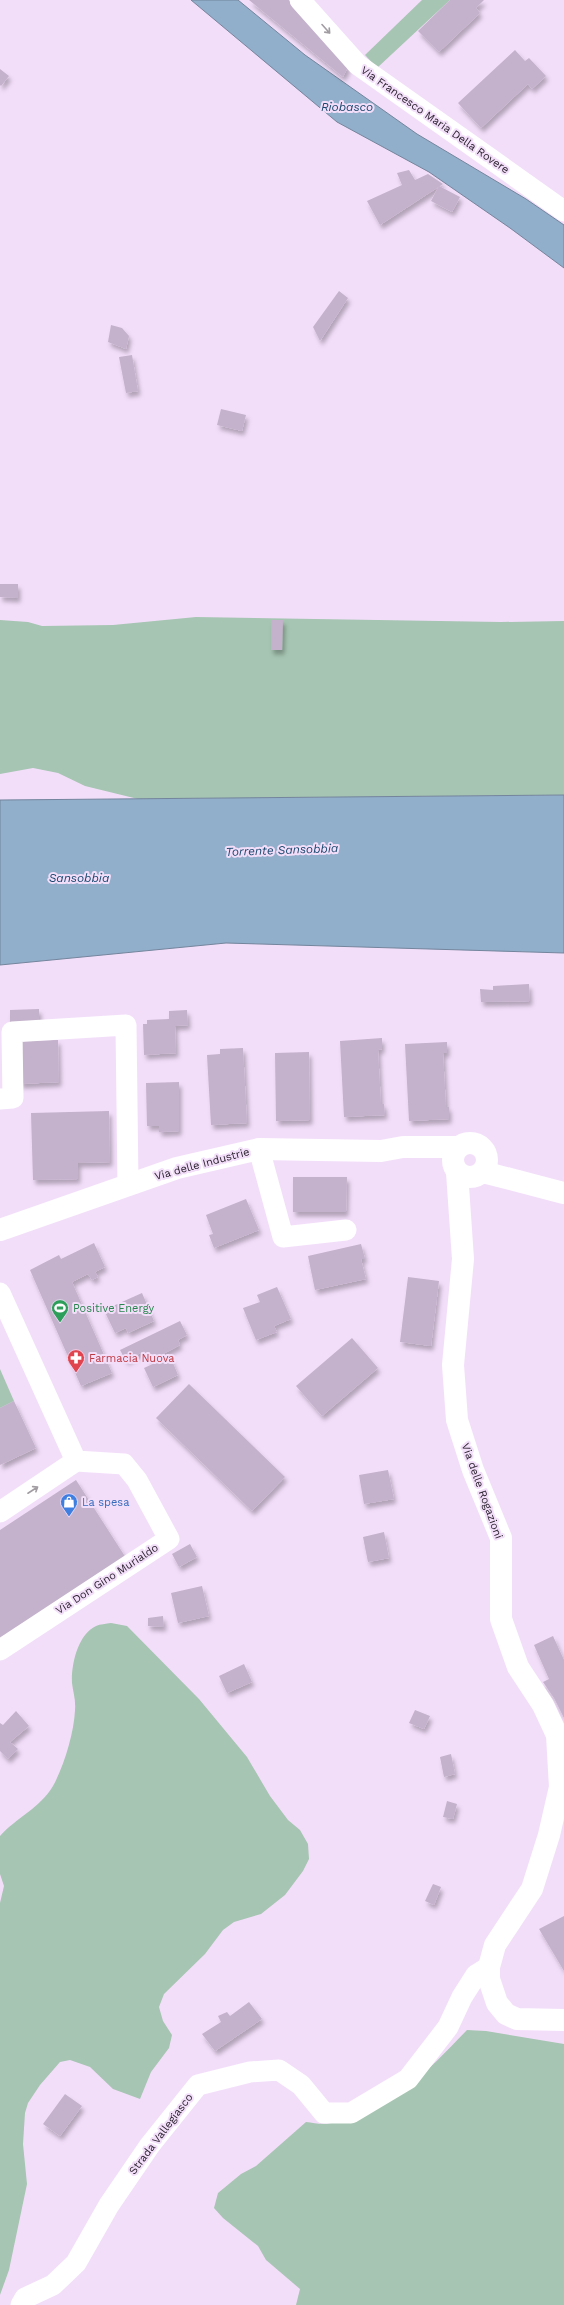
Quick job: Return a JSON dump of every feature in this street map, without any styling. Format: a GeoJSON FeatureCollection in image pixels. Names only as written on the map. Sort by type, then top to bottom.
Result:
{"type":"FeatureCollection","features":[{"type":"Feature","properties":{"kind":"street","name":"Via Francesco Maria Della Rovere"},"geometry":{"type":"LineString","coordinates":[[300,0],[358,65],[372,77],[564,212]]}},
{"type":"Feature","properties":{"kind":"street"},"geometry":{"type":"LineString","coordinates":[[0,1098],[13,1098],[12,1032],[126,1025],[128,1186]]}},
{"type":"Feature","properties":{"kind":"street","name":"Via delle Industrie"},"geometry":{"type":"LineString","coordinates":[[0,1230],[177,1168],[259,1149],[388,1151],[418,1156],[456,1170],[467,1178],[483,1168],[481,1146],[476,1144],[470,1143],[459,1147],[403,1147],[388,1151]]}},
{"type":"Feature","properties":{"kind":"street"},"geometry":{"type":"LineString","coordinates":[[456,1170],[453,1156],[459,1147]]}},
{"type":"Feature","properties":{"kind":"street"},"geometry":{"type":"LineString","coordinates":[[259,1149],[283,1236],[346,1230]]}},
{"type":"Feature","properties":{"kind":"street"},"geometry":{"type":"LineString","coordinates":[[483,1168],[564,1183]]}},
{"type":"Feature","properties":{"kind":"street"},"geometry":{"type":"LineString","coordinates":[[483,1168],[564,1193]]}},
{"type":"Feature","properties":{"kind":"street","name":"Via delle Rogazioni"},"geometry":{"type":"LineString","coordinates":[[483,1168],[463,1260],[453,1365],[457,1420],[473,1470],[501,1538],[501,1619],[518,1667],[543,1705],[557,1735],[560,1787],[549,1835],[532,1889],[495,1945],[489,1967],[492,1992],[506,2014],[517,2019],[564,2020]]}},
{"type":"Feature","properties":{"kind":"street","name":"Via delle Rogazioni"},"geometry":{"type":"LineString","coordinates":[[456,1170],[463,1260]]}},
{"type":"Feature","properties":{"kind":"street"},"geometry":{"type":"LineString","coordinates":[[0,1293],[76,1461],[0,1512]]}},
{"type":"Feature","properties":{"kind":"street","name":"Via Don Gino Murialdo"},"geometry":{"type":"LineString","coordinates":[[0,1650],[169,1539],[138,1480],[124,1464],[76,1461]]}},
{"type":"Feature","properties":{"kind":"street","name":"Strada Vallegiasco"},"geometry":{"type":"LineString","coordinates":[[21,2305],[26,2298],[53,2285],[76,2263],[108,2204],[150,2145],[198,2085],[250,2072],[279,2070],[301,2085],[324,2113],[351,2114],[408,2079],[448,2027],[462,1997],[476,1975],[489,1967]]}},
{"type":"Feature","properties":{"kind":"green space"},"geometry":{"type":"Polygon","coordinates":[[[422,0],[450,0],[377,68],[365,55],[422,0]]]}},
{"type":"Feature","properties":{"kind":"green space"},"geometry":{"type":"Polygon","coordinates":[[[196,617],[501,622],[564,621],[564,795],[138,799],[85,786],[58,773],[33,768],[0,774],[0,620],[28,622],[42,626],[113,625],[196,617]]]}},
{"type":"Feature","properties":{"kind":"green space"},"geometry":{"type":"Polygon","coordinates":[[[0,1369],[14,1401],[0,1408],[0,1369]]]}},
{"type":"Feature","properties":{"kind":"green space"},"geometry":{"type":"Polygon","coordinates":[[[111,1623],[127,1626],[199,1699],[247,1757],[270,1796],[288,1820],[300,1830],[308,1844],[309,1859],[303,1871],[285,1895],[261,1914],[234,1922],[223,1930],[205,1954],[164,1994],[159,2007],[163,2021],[172,2035],[169,2048],[151,2072],[140,2099],[113,2089],[90,2067],[70,2060],[60,2062],[40,2085],[28,2103],[25,2113],[23,2144],[27,2184],[9,2270],[0,2295],[0,1903],[4,1886],[0,1874],[0,1836],[35,1807],[48,1794],[53,1786],[65,1759],[73,1729],[75,1699],[72,1676],[74,1659],[80,1643],[90,1630],[98,1625],[111,1623]]]}},
{"type":"Feature","properties":{"kind":"green space"},"geometry":{"type":"Polygon","coordinates":[[[467,2030],[486,2031],[564,2044],[564,2305],[296,2305],[300,2289],[266,2260],[258,2246],[223,2218],[214,2208],[218,2193],[241,2174],[256,2166],[306,2122],[325,2124],[352,2118],[371,2111],[389,2100],[406,2088],[438,2060],[467,2030]]]}},
{"type":"Feature","properties":{"kind":"water","name":"Riobasco"},"geometry":{"type":"Polygon","coordinates":[[[191,0],[238,0],[305,55],[417,134],[526,199],[564,225],[564,268],[510,228],[429,172],[337,122],[191,0]]]}},
{"type":"Feature","properties":{"kind":"water","name":"Sansobbia"},"geometry":{"type":"Polygon","coordinates":[[[564,795],[564,953],[226,943],[0,965],[0,800],[564,795]]]}},
{"type":"Feature","properties":{"kind":"building"},"geometry":{"type":"Polygon","coordinates":[[[249,0],[289,0],[348,67],[343,77],[249,0]]]}},
{"type":"Feature","properties":{"kind":"building"},"geometry":{"type":"Polygon","coordinates":[[[450,0],[484,0],[476,8],[480,13],[439,52],[418,31],[450,0]]]}},
{"type":"Feature","properties":{"kind":"building"},"geometry":{"type":"Polygon","coordinates":[[[515,50],[525,61],[529,58],[546,76],[532,89],[528,84],[481,128],[458,103],[515,50]]]}},
{"type":"Feature","properties":{"kind":"building"},"geometry":{"type":"Polygon","coordinates":[[[0,69],[9,76],[1,86],[0,85],[0,69]]]}},
{"type":"Feature","properties":{"kind":"building"},"geometry":{"type":"Polygon","coordinates":[[[409,170],[415,180],[428,174],[443,184],[380,225],[367,201],[402,185],[397,173],[409,170]]]}},
{"type":"Feature","properties":{"kind":"building"},"geometry":{"type":"Polygon","coordinates":[[[439,186],[460,197],[452,212],[431,201],[439,186]]]}},
{"type":"Feature","properties":{"kind":"building"},"geometry":{"type":"Polygon","coordinates":[[[339,291],[348,298],[320,341],[313,327],[339,291]]]}},
{"type":"Feature","properties":{"kind":"building"},"geometry":{"type":"Polygon","coordinates":[[[111,325],[122,328],[129,336],[126,349],[108,342],[111,325]]]}},
{"type":"Feature","properties":{"kind":"building"},"geometry":{"type":"Polygon","coordinates":[[[132,355],[138,391],[126,393],[119,357],[132,355]]]}},
{"type":"Feature","properties":{"kind":"building"},"geometry":{"type":"Polygon","coordinates":[[[221,409],[246,415],[242,431],[217,425],[221,409]]]}},
{"type":"Feature","properties":{"kind":"building"},"geometry":{"type":"Polygon","coordinates":[[[0,584],[18,584],[18,598],[0,597],[0,584]]]}},
{"type":"Feature","properties":{"kind":"building"},"geometry":{"type":"Polygon","coordinates":[[[271,620],[283,620],[282,650],[271,650],[271,620]]]}},
{"type":"Feature","properties":{"kind":"building"},"geometry":{"type":"Polygon","coordinates":[[[529,984],[530,1001],[481,1002],[480,989],[493,990],[493,986],[529,984]]]}},
{"type":"Feature","properties":{"kind":"building"},"geometry":{"type":"Polygon","coordinates":[[[39,1009],[39,1023],[10,1023],[10,1010],[39,1009]]]}},
{"type":"Feature","properties":{"kind":"building"},"geometry":{"type":"Polygon","coordinates":[[[187,1010],[188,1025],[175,1026],[176,1053],[144,1055],[143,1024],[147,1024],[147,1020],[169,1019],[169,1011],[187,1010]]]}},
{"type":"Feature","properties":{"kind":"building"},"geometry":{"type":"Polygon","coordinates":[[[382,1038],[382,1049],[378,1050],[381,1104],[384,1104],[385,1115],[344,1117],[340,1041],[382,1038]]]}},
{"type":"Feature","properties":{"kind":"building"},"geometry":{"type":"Polygon","coordinates":[[[58,1040],[59,1082],[20,1084],[19,1041],[58,1040]]]}},
{"type":"Feature","properties":{"kind":"building"},"geometry":{"type":"Polygon","coordinates":[[[447,1042],[447,1053],[443,1053],[446,1107],[449,1107],[449,1119],[409,1121],[405,1044],[447,1042]]]}},
{"type":"Feature","properties":{"kind":"building"},"geometry":{"type":"Polygon","coordinates":[[[243,1048],[247,1123],[211,1125],[207,1055],[220,1054],[220,1049],[243,1048]]]}},
{"type":"Feature","properties":{"kind":"building"},"geometry":{"type":"Polygon","coordinates":[[[309,1052],[310,1120],[276,1121],[275,1053],[309,1052]]]}},
{"type":"Feature","properties":{"kind":"building"},"geometry":{"type":"Polygon","coordinates":[[[179,1082],[179,1131],[159,1132],[159,1126],[147,1126],[146,1083],[179,1082]]]}},
{"type":"Feature","properties":{"kind":"building"},"geometry":{"type":"Polygon","coordinates":[[[109,1111],[110,1162],[78,1163],[78,1179],[33,1180],[31,1113],[109,1111]]]}},
{"type":"Feature","properties":{"kind":"building"},"geometry":{"type":"Polygon","coordinates":[[[293,1177],[347,1177],[346,1212],[293,1212],[293,1177]]]}},
{"type":"Feature","properties":{"kind":"building"},"geometry":{"type":"Polygon","coordinates":[[[246,1199],[259,1230],[214,1248],[209,1235],[213,1234],[206,1215],[246,1199]]]}},
{"type":"Feature","properties":{"kind":"building"},"geometry":{"type":"Polygon","coordinates":[[[94,1243],[105,1267],[95,1272],[98,1277],[92,1280],[88,1274],[72,1282],[112,1373],[81,1386],[30,1270],[59,1255],[61,1259],[94,1243]]]}},
{"type":"Feature","properties":{"kind":"building"},"geometry":{"type":"Polygon","coordinates":[[[361,1244],[365,1259],[361,1259],[366,1279],[315,1290],[308,1256],[361,1244]]]}},
{"type":"Feature","properties":{"kind":"building"},"geometry":{"type":"Polygon","coordinates":[[[408,1277],[439,1281],[431,1346],[400,1342],[408,1277]]]}},
{"type":"Feature","properties":{"kind":"building"},"geometry":{"type":"Polygon","coordinates":[[[277,1287],[291,1319],[274,1326],[277,1332],[256,1340],[243,1308],[260,1302],[257,1295],[277,1287]]]}},
{"type":"Feature","properties":{"kind":"building"},"geometry":{"type":"Polygon","coordinates":[[[142,1293],[154,1321],[128,1333],[126,1328],[115,1333],[104,1310],[142,1293]]]}},
{"type":"Feature","properties":{"kind":"building"},"geometry":{"type":"Polygon","coordinates":[[[180,1321],[187,1335],[178,1340],[180,1345],[150,1361],[144,1351],[126,1361],[120,1350],[180,1321]]]}},
{"type":"Feature","properties":{"kind":"building"},"geometry":{"type":"Polygon","coordinates":[[[352,1338],[378,1368],[322,1416],[296,1386],[352,1338]]]}},
{"type":"Feature","properties":{"kind":"building"},"geometry":{"type":"Polygon","coordinates":[[[170,1356],[178,1375],[153,1387],[144,1368],[170,1356]]]}},
{"type":"Feature","properties":{"kind":"building"},"geometry":{"type":"Polygon","coordinates":[[[189,1384],[285,1477],[252,1511],[156,1418],[189,1384]]]}},
{"type":"Feature","properties":{"kind":"building"},"geometry":{"type":"Polygon","coordinates":[[[14,1401],[36,1448],[0,1465],[0,1408],[14,1401]]]}},
{"type":"Feature","properties":{"kind":"building"},"geometry":{"type":"Polygon","coordinates":[[[388,1470],[394,1499],[364,1504],[359,1475],[388,1470]]]}},
{"type":"Feature","properties":{"kind":"building"},"geometry":{"type":"Polygon","coordinates":[[[76,1480],[126,1558],[0,1641],[0,1530],[76,1480]]]}},
{"type":"Feature","properties":{"kind":"building"},"geometry":{"type":"Polygon","coordinates":[[[384,1532],[389,1558],[368,1562],[363,1537],[384,1532]]]}},
{"type":"Feature","properties":{"kind":"building"},"geometry":{"type":"Polygon","coordinates":[[[190,1544],[197,1557],[179,1567],[172,1554],[190,1544]]]}},
{"type":"Feature","properties":{"kind":"building"},"geometry":{"type":"Polygon","coordinates":[[[202,1586],[209,1616],[178,1623],[171,1593],[202,1586]]]}},
{"type":"Feature","properties":{"kind":"building"},"geometry":{"type":"Polygon","coordinates":[[[163,1616],[164,1627],[148,1626],[148,1618],[163,1616]]]}},
{"type":"Feature","properties":{"kind":"building"},"geometry":{"type":"Polygon","coordinates":[[[553,1636],[564,1660],[564,1718],[554,1698],[543,1682],[549,1679],[534,1645],[553,1636]]]}},
{"type":"Feature","properties":{"kind":"building"},"geometry":{"type":"Polygon","coordinates":[[[244,1664],[252,1682],[227,1693],[219,1676],[244,1664]]]}},
{"type":"Feature","properties":{"kind":"building"},"geometry":{"type":"Polygon","coordinates":[[[415,1710],[430,1716],[424,1729],[409,1723],[415,1710]]]}},
{"type":"Feature","properties":{"kind":"building"},"geometry":{"type":"Polygon","coordinates":[[[16,1711],[29,1726],[10,1742],[18,1749],[8,1759],[0,1751],[0,1723],[3,1725],[16,1711]]]}},
{"type":"Feature","properties":{"kind":"building"},"geometry":{"type":"Polygon","coordinates":[[[451,1754],[455,1774],[444,1777],[440,1757],[451,1754]]]}},
{"type":"Feature","properties":{"kind":"building"},"geometry":{"type":"Polygon","coordinates":[[[447,1801],[457,1804],[453,1819],[443,1817],[447,1801]]]}},
{"type":"Feature","properties":{"kind":"building"},"geometry":{"type":"Polygon","coordinates":[[[433,1884],[441,1887],[434,1905],[425,1901],[433,1884]]]}},
{"type":"Feature","properties":{"kind":"building"},"geometry":{"type":"Polygon","coordinates":[[[564,1916],[564,1971],[539,1929],[564,1916]]]}},
{"type":"Feature","properties":{"kind":"building"},"geometry":{"type":"Polygon","coordinates":[[[249,2002],[262,2019],[215,2051],[202,2034],[221,2022],[218,2016],[227,2012],[230,2016],[249,2002]]]}},
{"type":"Feature","properties":{"kind":"building"},"geometry":{"type":"Polygon","coordinates":[[[65,2094],[82,2106],[60,2136],[43,2124],[65,2094]]]}},
{"type":"Feature","properties":{"kind":"place","name":"Positive Energy"},"geometry":{"type":"Point","coordinates":[60,1323]}},
{"type":"Feature","properties":{"kind":"place","name":"Farmacia Nuova"},"geometry":{"type":"Point","coordinates":[76,1373]}},
{"type":"Feature","properties":{"kind":"place","name":"La spesa"},"geometry":{"type":"Point","coordinates":[69,1517]}},
{"type":"Feature","properties":{"kind":"water label","name":"Torrente Sansobbia"},"geometry":{"type":"Point","coordinates":[282,850]}}]}
